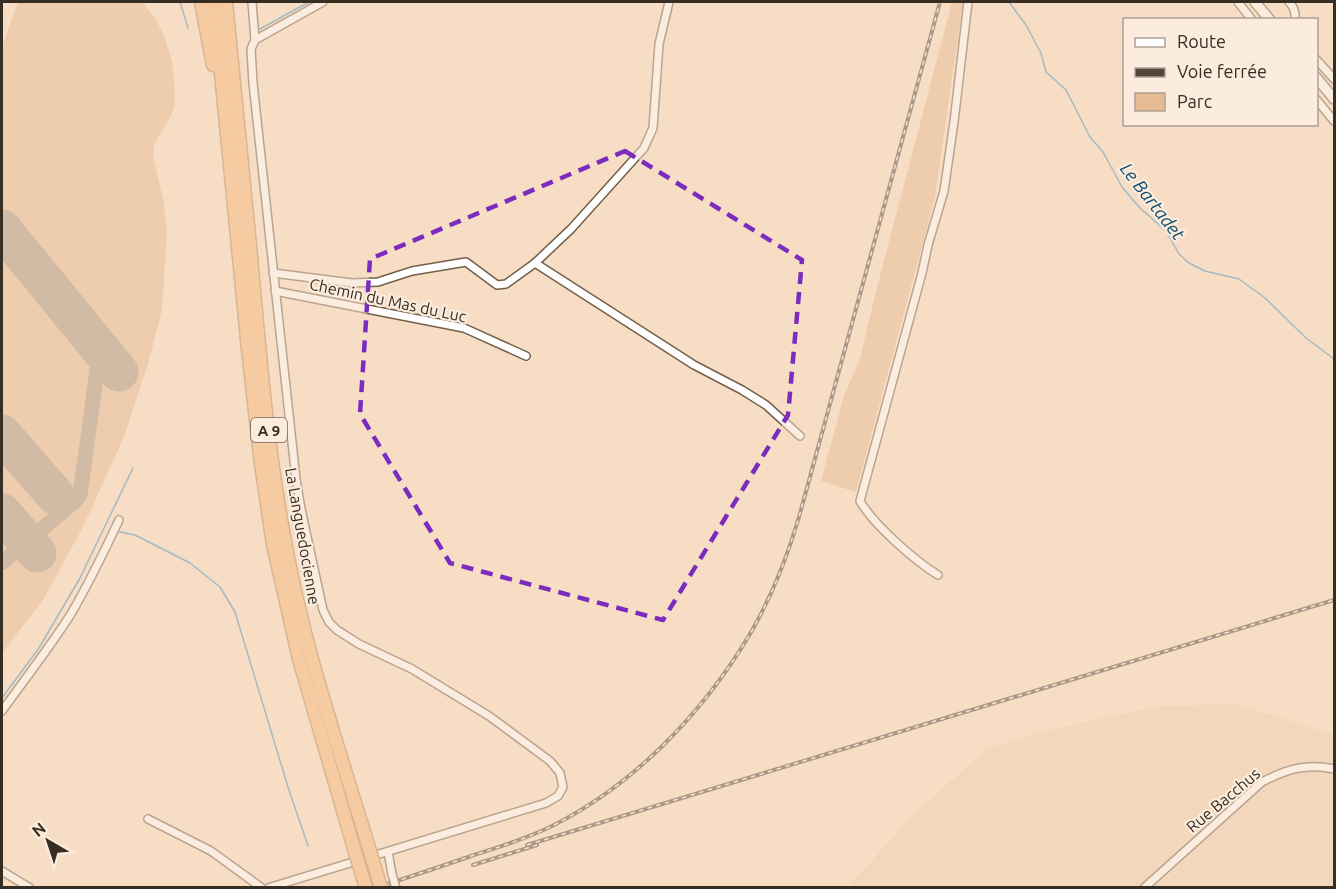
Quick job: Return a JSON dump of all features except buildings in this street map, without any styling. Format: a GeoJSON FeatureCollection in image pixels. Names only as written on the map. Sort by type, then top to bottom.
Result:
{"type":"FeatureCollection","features":[{"type":"Feature","properties":{"kind":"highway"},"geometry":{"type":"LineString","coordinates":[[201,2],[216,87],[224,106]]}},
{"type":"Feature","properties":{"kind":"highway","name":"La Languedocienne"},"geometry":{"type":"LineString","coordinates":[[214,2],[248,349],[273,544],[299,659],[366,888]]}},
{"type":"Feature","properties":{"kind":"highway","name":"La Languedocienne"},"geometry":{"type":"LineString","coordinates":[[226,2],[262,370],[285,541],[319,689],[381,888]]}},
{"type":"Feature","properties":{"kind":"main road"},"geometry":{"type":"LineString","coordinates":[[1255,2],[1268,18]]}},
{"type":"Feature","properties":{"kind":"main road"},"geometry":{"type":"LineString","coordinates":[[1318,78],[1335,99]]}},
{"type":"Feature","properties":{"kind":"street"},"geometry":{"type":"LineString","coordinates":[[252,2],[255,40],[251,49],[252,75],[296,479],[322,610],[337,630],[359,644],[412,669],[489,716],[550,761],[560,773],[562,787],[558,796],[546,803],[268,888]]}},
{"type":"Feature","properties":{"kind":"street"},"geometry":{"type":"LineString","coordinates":[[255,40],[322,2]]}},
{"type":"Feature","properties":{"kind":"street"},"geometry":{"type":"LineString","coordinates":[[273,273],[352,283],[378,282],[412,271],[465,262],[497,285],[506,284],[535,263],[571,229],[644,148],[653,128],[659,44],[669,2]]}},
{"type":"Feature","properties":{"kind":"street"},"geometry":{"type":"LineString","coordinates":[[938,576],[865,511],[860,501],[944,191],[968,2]]}},
{"type":"Feature","properties":{"kind":"street"},"geometry":{"type":"LineString","coordinates":[[1238,2],[1250,18]]}},
{"type":"Feature","properties":{"kind":"street"},"geometry":{"type":"LineString","coordinates":[[1289,2],[1293,6],[1295,18]]}},
{"type":"Feature","properties":{"kind":"street"},"geometry":{"type":"LineString","coordinates":[[1318,60],[1335,80]]}},
{"type":"Feature","properties":{"kind":"street"},"geometry":{"type":"LineString","coordinates":[[1318,100],[1335,121]]}},
{"type":"Feature","properties":{"kind":"street"},"geometry":{"type":"LineString","coordinates":[[535,263],[694,365],[766,405],[800,435]]}},
{"type":"Feature","properties":{"kind":"street","name":"Chemin du Mas du Luc"},"geometry":{"type":"LineString","coordinates":[[275,291],[464,328],[526,357]]}},
{"type":"Feature","properties":{"kind":"street"},"geometry":{"type":"LineString","coordinates":[[2,711],[70,615],[92,578],[119,520]]}},
{"type":"Feature","properties":{"kind":"street","name":"Rue Bacchus"},"geometry":{"type":"LineString","coordinates":[[1144,888],[1262,782],[1283,771],[1304,767],[1324,766],[1335,769]]}},
{"type":"Feature","properties":{"kind":"street"},"geometry":{"type":"LineString","coordinates":[[148,819],[211,851],[261,888]]}},
{"type":"Feature","properties":{"kind":"street"},"geometry":{"type":"LineString","coordinates":[[388,852],[396,888]]}},
{"type":"Feature","properties":{"kind":"street"},"geometry":{"type":"LineString","coordinates":[[2,871],[30,888]]}},
{"type":"Feature","properties":{"kind":"highlighted area"},"geometry":{"type":"Polygon","coordinates":[[[625,151],[802,260],[788,415],[663,620],[450,563],[360,414],[370,259],[625,151]]]}},
{"type":"Feature","properties":{"kind":"shaded area"},"geometry":{"type":"Polygon","coordinates":[[[1237,704],[1334,735],[1334,887],[847,888],[916,812],[987,749],[1044,731],[1161,706],[1237,704]]]}},
{"type":"Feature","properties":{"kind":"green space"},"geometry":{"type":"Polygon","coordinates":[[[18,2],[142,2],[156,19],[165,39],[172,61],[175,104],[154,146],[153,156],[164,203],[167,233],[162,310],[149,360],[124,437],[83,527],[43,600],[2,653],[2,47],[18,2]]]}},
{"type":"Feature","properties":{"kind":"green space"},"geometry":{"type":"Polygon","coordinates":[[[952,2],[963,2],[935,197],[856,492],[821,481],[844,396],[860,359],[952,2]]]}},
{"type":"Feature","properties":{"kind":"waterway"},"geometry":{"type":"LineString","coordinates":[[180,2],[188,28]]}},
{"type":"Feature","properties":{"kind":"waterway"},"geometry":{"type":"LineString","coordinates":[[258,30],[309,2]]}},
{"type":"Feature","properties":{"kind":"waterway","name":"Le Bartadet"},"geometry":{"type":"LineString","coordinates":[[1009,2],[1026,25],[1041,53],[1046,72],[1066,90],[1090,137],[1103,152],[1122,187],[1140,208],[1166,231],[1179,254],[1189,263],[1205,271],[1239,279],[1265,298],[1306,338],[1334,359]]}},
{"type":"Feature","properties":{"kind":"waterway"},"geometry":{"type":"LineString","coordinates":[[2,698],[39,648],[80,578],[133,468]]}},
{"type":"Feature","properties":{"kind":"waterway"},"geometry":{"type":"LineString","coordinates":[[120,532],[135,535],[190,563],[220,587],[235,612],[308,846]]}},
{"type":"Feature","properties":{"kind":"taxiway"},"geometry":{"type":"LineString","coordinates":[[2,563],[80,495],[100,349]]}},
{"type":"Feature","properties":{"kind":"taxiway"},"geometry":{"type":"LineString","coordinates":[[55,495],[67,508]]}},
{"type":"Feature","properties":{"kind":"runway"},"geometry":{"type":"LineString","coordinates":[[2,229],[119,372]]}},
{"type":"Feature","properties":{"kind":"runway"},"geometry":{"type":"LineString","coordinates":[[2,434],[55,495]]}},
{"type":"Feature","properties":{"kind":"runway"},"geometry":{"type":"LineString","coordinates":[[2,513],[37,553]]}},
{"type":"Feature","properties":{"kind":"railway"},"geometry":{"type":"LineString","coordinates":[[376,888],[532,835],[582,809],[611,790],[638,768],[688,719],[711,692],[750,634],[778,577],[799,517],[940,2]]}},
{"type":"Feature","properties":{"kind":"railway"},"geometry":{"type":"LineString","coordinates":[[527,845],[1334,600]]}},
{"type":"Feature","properties":{"kind":"railway"},"geometry":{"type":"LineString","coordinates":[[473,865],[537,845]]}}]}
